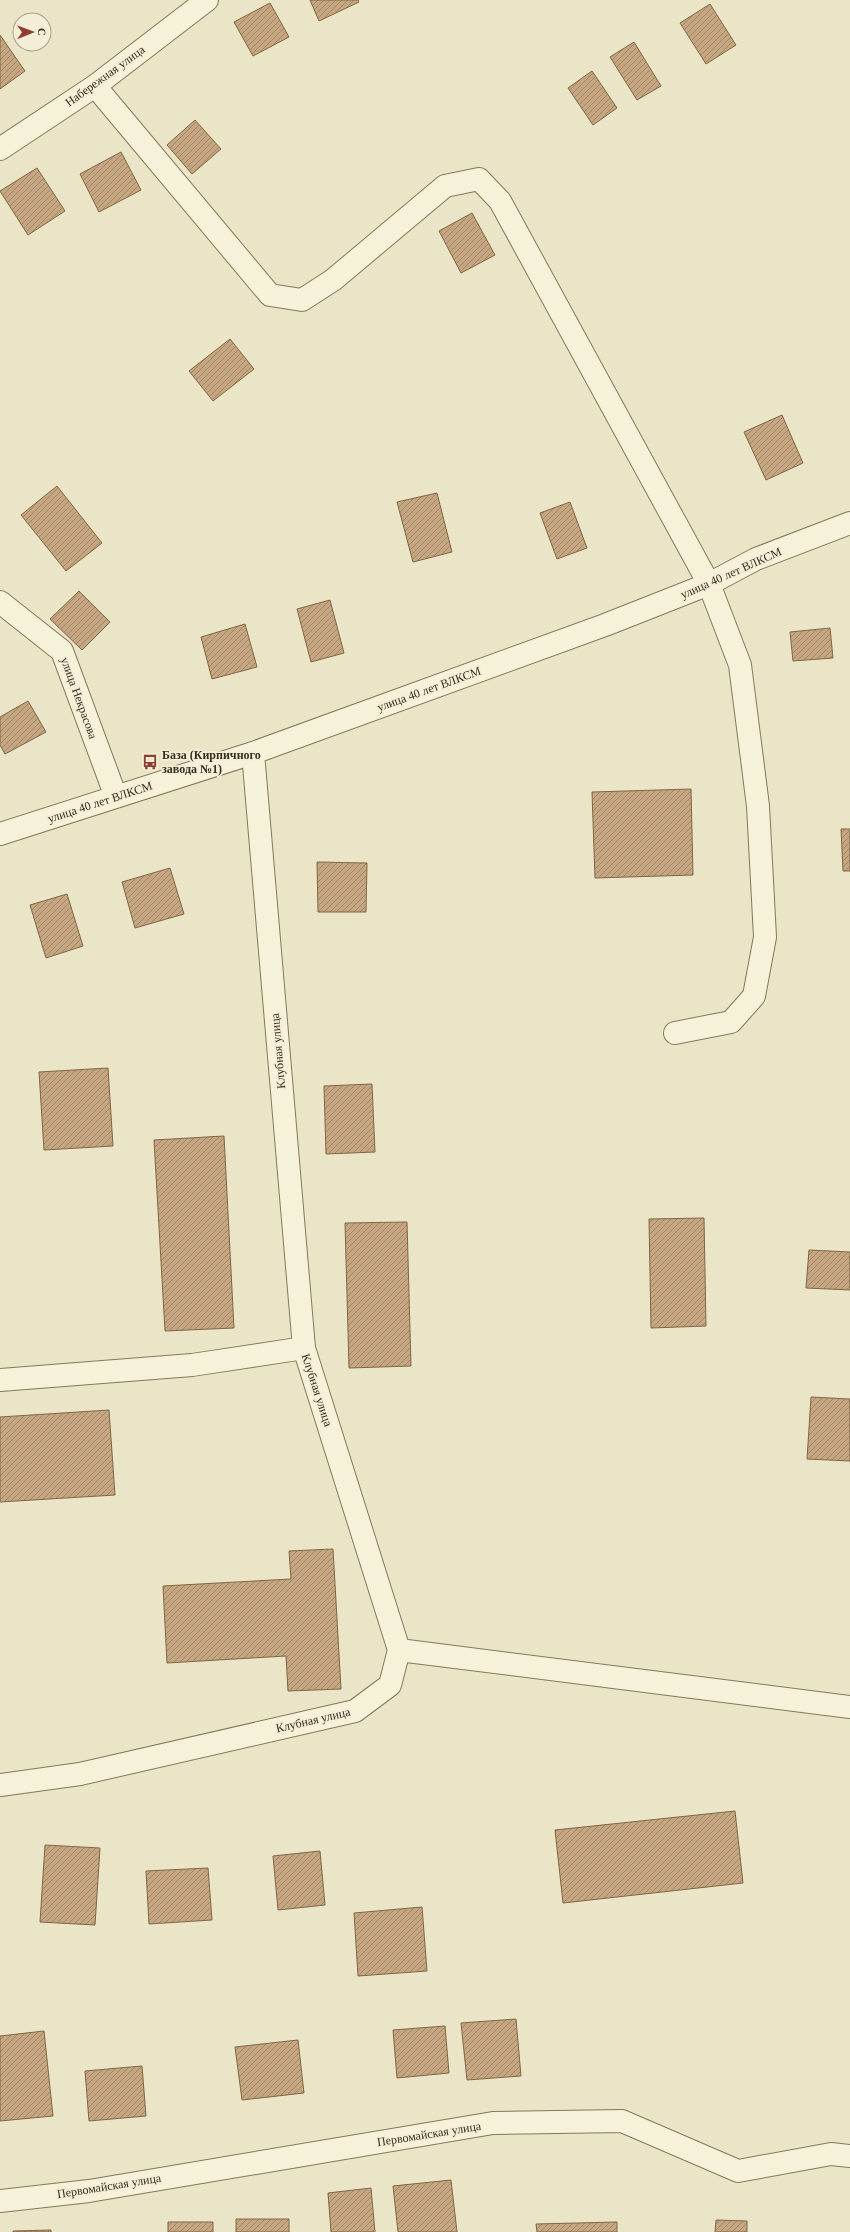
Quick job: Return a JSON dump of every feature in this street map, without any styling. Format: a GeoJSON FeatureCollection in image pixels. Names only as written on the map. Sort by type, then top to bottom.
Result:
{"type":"FeatureCollection","features":[{"type":"Feature","properties":{"kind":"street","name":"Набережная улица"},"geometry":{"type":"LineString","coordinates":[[0,149],[95,86],[207,0]]}},
{"type":"Feature","properties":{"kind":"street"},"geometry":{"type":"LineString","coordinates":[[95,86],[270,295],[302,300],[333,280],[445,186],[479,179],[500,201],[709,584],[740,665],[758,806],[766,937],[754,996],[731,1022],[675,1033]]}},
{"type":"Feature","properties":{"kind":"street","name":"улица 40 лет ВЛКСМ"},"geometry":{"type":"LineString","coordinates":[[0,834],[252,753],[598,628],[709,584],[756,559],[850,523]]}},
{"type":"Feature","properties":{"kind":"street","name":"улица Некрасова"},"geometry":{"type":"LineString","coordinates":[[0,602],[62,651],[116,797]]}},
{"type":"Feature","properties":{"kind":"street","name":"Клубная улица"},"geometry":{"type":"LineString","coordinates":[[0,1785],[80,1774],[355,1711],[390,1685],[400,1650],[304,1348],[252,753]]}},
{"type":"Feature","properties":{"kind":"street","name":"Клубная улица"},"geometry":{"type":"LineString","coordinates":[[0,1380],[192,1366],[304,1348]]}},
{"type":"Feature","properties":{"kind":"street"},"geometry":{"type":"LineString","coordinates":[[400,1650],[850,1707]]}},
{"type":"Feature","properties":{"kind":"street","name":"Первомайская улица"},"geometry":{"type":"LineString","coordinates":[[0,2201],[89,2191],[493,2123],[622,2121],[738,2171],[830,2154],[850,2156]]}},
{"type":"Feature","properties":{"kind":"building"},"geometry":{"type":"Polygon","coordinates":[[[310,0],[358,0],[359,2],[319,21],[310,0]]]}},
{"type":"Feature","properties":{"kind":"building"},"geometry":{"type":"Polygon","coordinates":[[[270,3],[289,37],[253,56],[234,22],[270,3]]]}},
{"type":"Feature","properties":{"kind":"building"},"geometry":{"type":"Polygon","coordinates":[[[710,4],[736,45],[706,64],[680,23],[710,4]]]}},
{"type":"Feature","properties":{"kind":"building"},"geometry":{"type":"Polygon","coordinates":[[[0,35],[25,71],[0,89],[0,35]]]}},
{"type":"Feature","properties":{"kind":"building"},"geometry":{"type":"Polygon","coordinates":[[[634,42],[661,86],[637,100],[610,57],[634,42]]]}},
{"type":"Feature","properties":{"kind":"building"},"geometry":{"type":"Polygon","coordinates":[[[592,71],[617,108],[593,125],[568,88],[592,71]]]}},
{"type":"Feature","properties":{"kind":"building"},"geometry":{"type":"Polygon","coordinates":[[[195,120],[221,149],[192,174],[167,145],[195,120]]]}},
{"type":"Feature","properties":{"kind":"building"},"geometry":{"type":"Polygon","coordinates":[[[121,152],[141,190],[99,212],[80,174],[121,152]]]}},
{"type":"Feature","properties":{"kind":"building"},"geometry":{"type":"Polygon","coordinates":[[[37,168],[65,211],[28,235],[0,191],[37,168]]]}},
{"type":"Feature","properties":{"kind":"building"},"geometry":{"type":"Polygon","coordinates":[[[472,213],[495,255],[461,273],[439,231],[472,213]]]}},
{"type":"Feature","properties":{"kind":"building"},"geometry":{"type":"Polygon","coordinates":[[[230,339],[254,369],[213,401],[189,371],[230,339]]]}},
{"type":"Feature","properties":{"kind":"building"},"geometry":{"type":"Polygon","coordinates":[[[782,415],[803,463],[766,480],[744,432],[782,415]]]}},
{"type":"Feature","properties":{"kind":"building"},"geometry":{"type":"Polygon","coordinates":[[[57,486],[102,543],[66,571],[21,515],[57,486]]]}},
{"type":"Feature","properties":{"kind":"building"},"geometry":{"type":"Polygon","coordinates":[[[437,493],[452,552],[413,562],[397,502],[437,493]]]}},
{"type":"Feature","properties":{"kind":"building"},"geometry":{"type":"Polygon","coordinates":[[[570,502],[587,548],[557,559],[540,513],[570,502]]]}},
{"type":"Feature","properties":{"kind":"building"},"geometry":{"type":"Polygon","coordinates":[[[79,591],[110,622],[82,650],[50,619],[79,591]]]}},
{"type":"Feature","properties":{"kind":"building"},"geometry":{"type":"Polygon","coordinates":[[[330,600],[344,653],[311,662],[297,609],[330,600]]]}},
{"type":"Feature","properties":{"kind":"building"},"geometry":{"type":"Polygon","coordinates":[[[245,624],[257,667],[212,679],[201,637],[245,624]]]}},
{"type":"Feature","properties":{"kind":"building"},"geometry":{"type":"Polygon","coordinates":[[[830,628],[833,658],[793,661],[790,632],[830,628]]]}},
{"type":"Feature","properties":{"kind":"building"},"geometry":{"type":"Polygon","coordinates":[[[28,701],[46,732],[5,754],[0,745],[0,717],[28,701]]]}},
{"type":"Feature","properties":{"kind":"building"},"geometry":{"type":"Polygon","coordinates":[[[691,789],[693,875],[595,878],[592,792],[691,789]]]}},
{"type":"Feature","properties":{"kind":"building"},"geometry":{"type":"Polygon","coordinates":[[[841,829],[850,829],[850,871],[843,871],[841,829]]]}},
{"type":"Feature","properties":{"kind":"building"},"geometry":{"type":"Polygon","coordinates":[[[317,862],[367,863],[366,912],[318,912],[317,862]]]}},
{"type":"Feature","properties":{"kind":"building"},"geometry":{"type":"Polygon","coordinates":[[[170,868],[184,914],[135,928],[122,882],[170,868]]]}},
{"type":"Feature","properties":{"kind":"building"},"geometry":{"type":"Polygon","coordinates":[[[67,894],[83,946],[46,958],[30,905],[67,894]]]}},
{"type":"Feature","properties":{"kind":"building"},"geometry":{"type":"Polygon","coordinates":[[[108,1068],[113,1146],[44,1150],[39,1072],[108,1068]]]}},
{"type":"Feature","properties":{"kind":"building"},"geometry":{"type":"Polygon","coordinates":[[[372,1084],[375,1152],[326,1154],[324,1086],[372,1084]]]}},
{"type":"Feature","properties":{"kind":"building"},"geometry":{"type":"Polygon","coordinates":[[[224,1136],[234,1328],[165,1331],[154,1140],[224,1136]]]}},
{"type":"Feature","properties":{"kind":"building"},"geometry":{"type":"Polygon","coordinates":[[[704,1218],[706,1326],[651,1328],[649,1219],[704,1218]]]}},
{"type":"Feature","properties":{"kind":"building"},"geometry":{"type":"Polygon","coordinates":[[[407,1222],[411,1366],[349,1368],[345,1223],[407,1222]]]}},
{"type":"Feature","properties":{"kind":"building"},"geometry":{"type":"Polygon","coordinates":[[[809,1250],[850,1252],[850,1290],[806,1288],[809,1250]]]}},
{"type":"Feature","properties":{"kind":"building"},"geometry":{"type":"Polygon","coordinates":[[[811,1397],[850,1399],[850,1461],[807,1459],[811,1397]]]}},
{"type":"Feature","properties":{"kind":"building"},"geometry":{"type":"Polygon","coordinates":[[[109,1410],[115,1495],[0,1502],[0,1417],[109,1410]]]}},
{"type":"Feature","properties":{"kind":"building"},"geometry":{"type":"Polygon","coordinates":[[[333,1549],[341,1689],[288,1691],[286,1656],[167,1663],[163,1586],[291,1579],[289,1551],[333,1549]]]}},
{"type":"Feature","properties":{"kind":"building"},"geometry":{"type":"Polygon","coordinates":[[[735,1811],[743,1883],[563,1903],[555,1830],[735,1811]]]}},
{"type":"Feature","properties":{"kind":"building"},"geometry":{"type":"Polygon","coordinates":[[[45,1845],[100,1848],[95,1925],[40,1922],[45,1845]]]}},
{"type":"Feature","properties":{"kind":"building"},"geometry":{"type":"Polygon","coordinates":[[[320,1851],[325,1905],[278,1910],[273,1856],[320,1851]]]}},
{"type":"Feature","properties":{"kind":"building"},"geometry":{"type":"Polygon","coordinates":[[[208,1868],[212,1920],[149,1924],[146,1871],[208,1868]]]}},
{"type":"Feature","properties":{"kind":"building"},"geometry":{"type":"Polygon","coordinates":[[[422,1907],[427,1971],[358,1976],[354,1913],[422,1907]]]}},
{"type":"Feature","properties":{"kind":"building"},"geometry":{"type":"Polygon","coordinates":[[[516,2019],[521,2076],[467,2080],[461,2023],[516,2019]]]}},
{"type":"Feature","properties":{"kind":"building"},"geometry":{"type":"Polygon","coordinates":[[[445,2026],[449,2073],[397,2078],[393,2030],[445,2026]]]}},
{"type":"Feature","properties":{"kind":"building"},"geometry":{"type":"Polygon","coordinates":[[[44,2031],[53,2116],[0,2121],[0,2036],[44,2031]]]}},
{"type":"Feature","properties":{"kind":"building"},"geometry":{"type":"Polygon","coordinates":[[[298,2040],[304,2093],[242,2100],[235,2047],[298,2040]]]}},
{"type":"Feature","properties":{"kind":"building"},"geometry":{"type":"Polygon","coordinates":[[[142,2066],[146,2116],[89,2121],[85,2071],[142,2066]]]}},
{"type":"Feature","properties":{"kind":"building"},"geometry":{"type":"Polygon","coordinates":[[[451,2180],[457,2232],[398,2232],[393,2186],[451,2180]]]}},
{"type":"Feature","properties":{"kind":"building"},"geometry":{"type":"Polygon","coordinates":[[[371,2188],[375,2232],[331,2232],[328,2193],[371,2188]]]}},
{"type":"Feature","properties":{"kind":"building"},"geometry":{"type":"Polygon","coordinates":[[[236,2219],[289,2219],[289,2232],[236,2232],[236,2219]]]}},
{"type":"Feature","properties":{"kind":"building"},"geometry":{"type":"Polygon","coordinates":[[[716,2220],[747,2221],[747,2232],[715,2232],[716,2220]]]}},
{"type":"Feature","properties":{"kind":"building"},"geometry":{"type":"Polygon","coordinates":[[[168,2222],[213,2222],[213,2232],[168,2232],[168,2222]]]}},
{"type":"Feature","properties":{"kind":"building"},"geometry":{"type":"Polygon","coordinates":[[[617,2222],[617,2232],[537,2232],[536,2224],[617,2222]]]}},
{"type":"Feature","properties":{"kind":"building"},"geometry":{"type":"Polygon","coordinates":[[[51,2230],[51,2232],[13,2232],[13,2231],[51,2230]]]}},
{"type":"Feature","properties":{"kind":"place","name":"База (Кирпичного завода №1)"},"geometry":{"type":"Point","coordinates":[150,762]}}]}
